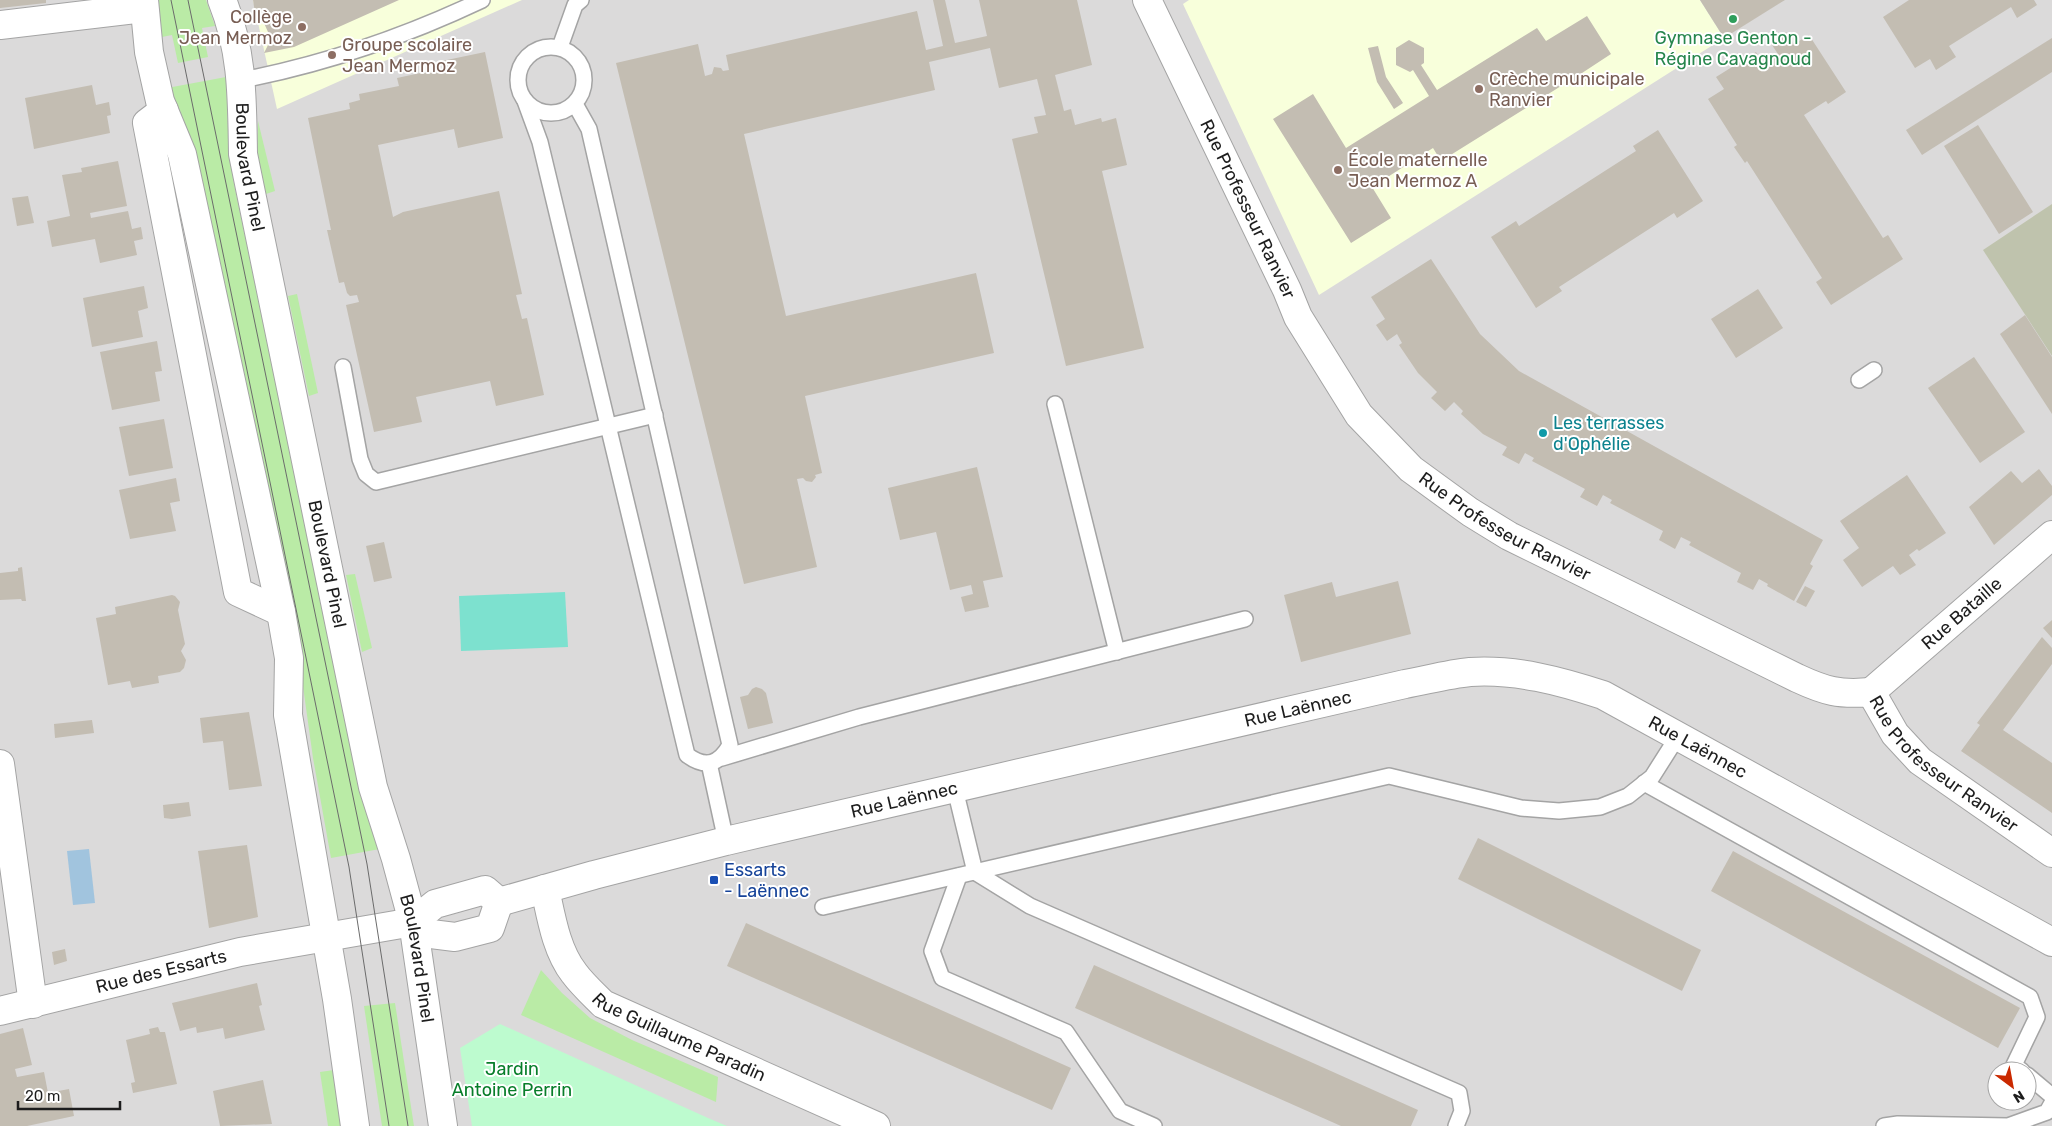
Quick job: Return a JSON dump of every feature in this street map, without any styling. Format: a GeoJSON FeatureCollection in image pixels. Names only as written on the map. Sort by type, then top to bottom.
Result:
{"type":"FeatureCollection","features":[{"type":"Feature","properties":{"kind":"street","name":"Boulevard Pinel"},"geometry":{"type":"LineString","coordinates":[[222,0],[231,23],[242,80],[244,154],[370,778],[414,922],[443,1126]]}},
{"type":"Feature","properties":{"kind":"street","name":"Rue Professeur Ranvier"},"geometry":{"type":"LineString","coordinates":[[1147,0],[1287,290],[1298,317],[1359,415],[1411,469],[1470,512],[1509,536],[1797,678],[1822,690],[1850,693],[1871,692],[1894,734],[1920,761],[2052,853]]}},
{"type":"Feature","properties":{"kind":"street"},"geometry":{"type":"LineString","coordinates":[[0,25],[144,4],[149,52],[164,110],[182,154],[281,612],[289,658],[288,715],[337,999],[355,1126]]}},
{"type":"Feature","properties":{"kind":"street"},"geometry":{"type":"LineString","coordinates":[[164,110],[148,123],[238,592],[281,612]]}},
{"type":"Feature","properties":{"kind":"street","name":"Rue Bataille"},"geometry":{"type":"LineString","coordinates":[[1871,692],[2052,535]]}},
{"type":"Feature","properties":{"kind":"street","name":"Rue Laënnec"},"geometry":{"type":"LineString","coordinates":[[499,902],[726,841],[1405,684],[1470,672],[1526,675],[1563,682],[1602,694],[2052,942]]}},
{"type":"Feature","properties":{"kind":"street"},"geometry":{"type":"LineString","coordinates":[[0,764],[33,1004]]}},
{"type":"Feature","properties":{"kind":"street","name":"Rue Guillaume Paradin"},"geometry":{"type":"LineString","coordinates":[[545,889],[557,939],[572,972],[603,1004],[876,1126]]}},
{"type":"Feature","properties":{"kind":"street"},"geometry":{"type":"LineString","coordinates":[[325,936],[414,922],[435,904],[485,890],[499,902],[490,928],[455,937],[431,934],[414,922]]}},
{"type":"Feature","properties":{"kind":"street","name":"Rue des Essarts"},"geometry":{"type":"LineString","coordinates":[[0,1011],[240,952],[325,936]]}},
{"type":"Feature","properties":{"kind":"lane"},"geometry":{"type":"LineString","coordinates":[[242,80],[351,53],[440,20],[482,0]]}},
{"type":"Feature","properties":{"kind":"lane"},"geometry":{"type":"LineString","coordinates":[[560,47],[575,5],[581,0]]}},
{"type":"Feature","properties":{"kind":"lane"},"geometry":{"type":"LineString","coordinates":[[525,101],[536,110],[549,113],[563,111],[575,104],[582,92],[585,78],[581,64],[573,53],[560,47],[546,46],[533,51],[523,61],[518,74],[519,88],[540,142],[687,755],[696,761],[716,760],[859,717],[1245,619]]}},
{"type":"Feature","properties":{"kind":"lane"},"geometry":{"type":"LineString","coordinates":[[575,104],[589,129],[730,744],[716,760],[726,841]]}},
{"type":"Feature","properties":{"kind":"lane"},"geometry":{"type":"LineString","coordinates":[[343,367],[360,459],[366,474],[376,482],[655,415]]}},
{"type":"Feature","properties":{"kind":"lane"},"geometry":{"type":"LineString","coordinates":[[1858,380],[1874,370]]}},
{"type":"Feature","properties":{"kind":"lane"},"geometry":{"type":"LineString","coordinates":[[1055,404],[1117,652]]}},
{"type":"Feature","properties":{"kind":"lane"},"geometry":{"type":"LineString","coordinates":[[823,907],[1389,776],[1521,808],[1559,811],[1600,807],[1628,796],[1652,777],[1678,736]]}},
{"type":"Feature","properties":{"kind":"lane"},"geometry":{"type":"LineString","coordinates":[[1644,783],[2030,998],[2037,1017],[2016,1061]]}},
{"type":"Feature","properties":{"kind":"lane"},"geometry":{"type":"LineString","coordinates":[[955,789],[975,872],[1030,906],[1459,1093],[1462,1111],[1456,1126]]}},
{"type":"Feature","properties":{"kind":"lane"},"geometry":{"type":"LineString","coordinates":[[959,876],[932,950],[942,978],[1066,1032],[1120,1111],[1154,1126]]}},
{"type":"Feature","properties":{"kind":"lane"},"geometry":{"type":"LineString","coordinates":[[2037,1083],[2052,1096]]}},
{"type":"Feature","properties":{"kind":"lane"},"geometry":{"type":"LineString","coordinates":[[1884,1126],[1898,1124],[2008,1126],[2047,1112],[2052,1103]]}},
{"type":"Feature","properties":{"kind":"shaded area"},"geometry":{"type":"Polygon","coordinates":[[[0,0],[2052,0],[2052,1126],[0,1126],[0,0]]]}},
{"type":"Feature","properties":{"kind":"shaded area","name":"Groupe scolaire Jean Mermoz"},"geometry":{"type":"Polygon","coordinates":[[[253,0],[522,0],[277,109],[253,0]]]}},
{"type":"Feature","properties":{"kind":"shaded area"},"geometry":{"type":"Polygon","coordinates":[[[1189,0],[1700,0],[1724,38],[1319,295],[1183,4],[1189,0]]]}},
{"type":"Feature","properties":{"kind":"shaded area"},"geometry":{"type":"Polygon","coordinates":[[[2052,204],[2052,356],[1983,250],[2052,204]]]}},
{"type":"Feature","properties":{"kind":"shaded area"},"geometry":{"type":"Polygon","coordinates":[[[565,592],[568,647],[461,651],[459,596],[565,592]]]}},
{"type":"Feature","properties":{"kind":"shaded area"},"geometry":{"type":"Polygon","coordinates":[[[89,849],[95,903],[73,905],[67,851],[89,849]]]}},
{"type":"Feature","properties":{"kind":"green space"},"geometry":{"type":"Polygon","coordinates":[[[156,0],[206,0],[215,26],[202,28],[208,57],[178,63],[172,35],[157,38],[156,0]]]}},
{"type":"Feature","properties":{"kind":"green space"},"geometry":{"type":"Polygon","coordinates":[[[226,77],[229,155],[235,189],[361,790],[380,849],[331,858],[313,758],[300,665],[167,88],[226,77]]]}},
{"type":"Feature","properties":{"kind":"green space"},"geometry":{"type":"Polygon","coordinates":[[[258,121],[275,191],[266,194],[257,153],[258,121]]]}},
{"type":"Feature","properties":{"kind":"green space"},"geometry":{"type":"Polygon","coordinates":[[[297,294],[318,393],[309,396],[288,296],[297,294]]]}},
{"type":"Feature","properties":{"kind":"green space"},"geometry":{"type":"Polygon","coordinates":[[[355,574],[372,648],[362,652],[346,575],[355,574]]]}},
{"type":"Feature","properties":{"kind":"green space"},"geometry":{"type":"Polygon","coordinates":[[[541,970],[562,993],[590,1018],[632,1040],[718,1077],[716,1102],[521,1015],[541,970]]]}},
{"type":"Feature","properties":{"kind":"green space"},"geometry":{"type":"Polygon","coordinates":[[[395,1003],[414,1126],[382,1126],[364,1006],[395,1003]]]}},
{"type":"Feature","properties":{"kind":"green space","name":"Jardin Antoine Perrin"},"geometry":{"type":"Polygon","coordinates":[[[500,1024],[727,1126],[472,1126],[460,1048],[500,1024]]]}},
{"type":"Feature","properties":{"kind":"green space"},"geometry":{"type":"Polygon","coordinates":[[[334,1070],[342,1126],[328,1126],[320,1072],[334,1070]]]}},
{"type":"Feature","properties":{"kind":"building"},"geometry":{"type":"Polygon","coordinates":[[[0,0],[46,0],[46,3],[0,8],[0,0]]]}},
{"type":"Feature","properties":{"kind":"building","name":"Collège Jean Mermoz"},"geometry":{"type":"Polygon","coordinates":[[[253,0],[399,0],[294,47],[264,53],[269,43],[268,32],[264,23],[255,13],[253,0]]]}},
{"type":"Feature","properties":{"kind":"building"},"geometry":{"type":"Polygon","coordinates":[[[933,0],[945,0],[955,43],[987,36],[979,0],[1077,0],[1092,65],[1055,75],[1064,111],[1071,109],[1075,125],[1101,118],[1102,122],[1116,118],[1127,165],[1102,171],[1144,348],[1066,366],[1012,139],[1038,133],[1034,117],[1046,115],[1037,79],[999,88],[990,48],[929,62],[935,90],[744,134],[786,316],[976,273],[994,353],[805,396],[822,473],[815,475],[816,477],[812,482],[806,481],[803,478],[797,479],[817,567],[744,584],[616,63],[698,44],[705,76],[712,74],[714,67],[721,68],[723,71],[729,70],[726,55],[917,11],[926,50],[943,46],[933,0]]]}},
{"type":"Feature","properties":{"kind":"building","name":"Gymnase Genton - Régine Cavagnoud"},"geometry":{"type":"Polygon","coordinates":[[[1700,0],[1785,0],[1724,38],[1700,0]]]}},
{"type":"Feature","properties":{"kind":"building"},"geometry":{"type":"Polygon","coordinates":[[[1909,0],[2034,0],[2037,5],[2017,18],[2011,7],[1949,46],[1956,57],[1936,70],[1930,59],[1915,68],[1883,17],[1909,0]]]}},
{"type":"Feature","properties":{"kind":"building"},"geometry":{"type":"Polygon","coordinates":[[[1587,16],[1611,54],[1582,73],[1586,80],[1575,87],[1569,81],[1441,161],[1433,148],[1372,187],[1391,218],[1351,243],[1273,119],[1313,94],[1346,148],[1429,96],[1413,70],[1410,72],[1396,65],[1396,48],[1409,40],[1424,48],[1424,63],[1421,65],[1437,90],[1537,28],[1546,41],[1587,16]]]}},
{"type":"Feature","properties":{"kind":"building"},"geometry":{"type":"Polygon","coordinates":[[[1786,32],[1794,44],[1809,35],[1846,92],[1828,104],[1826,101],[1804,115],[1883,238],[1888,235],[1903,259],[1831,305],[1816,282],[1822,278],[1747,161],[1745,163],[1734,147],[1737,145],[1708,99],[1724,89],[1716,77],[1756,52],[1763,63],[1778,54],[1770,42],[1786,32]]]}},
{"type":"Feature","properties":{"kind":"building"},"geometry":{"type":"Polygon","coordinates":[[[2052,38],[2052,72],[1922,155],[1906,130],[2052,38]]]}},
{"type":"Feature","properties":{"kind":"building"},"geometry":{"type":"Polygon","coordinates":[[[1378,46],[1386,77],[1403,103],[1394,109],[1377,82],[1368,48],[1378,46]]]}},
{"type":"Feature","properties":{"kind":"building"},"geometry":{"type":"Polygon","coordinates":[[[485,52],[503,138],[458,148],[454,129],[378,145],[393,217],[403,212],[499,191],[522,294],[516,295],[522,319],[527,318],[544,395],[496,406],[490,381],[416,397],[422,422],[374,432],[346,305],[359,302],[357,295],[350,296],[347,293],[344,282],[339,283],[327,230],[331,230],[308,118],[350,109],[349,103],[360,100],[359,94],[399,86],[397,78],[444,68],[442,61],[485,52]]]}},
{"type":"Feature","properties":{"kind":"building"},"geometry":{"type":"Polygon","coordinates":[[[92,85],[96,105],[109,102],[111,115],[107,116],[110,133],[34,149],[25,98],[92,85]]]}},
{"type":"Feature","properties":{"kind":"building"},"geometry":{"type":"Polygon","coordinates":[[[1978,125],[2033,212],[1999,234],[1944,146],[1978,125]]]}},
{"type":"Feature","properties":{"kind":"building"},"geometry":{"type":"Polygon","coordinates":[[[1658,130],[1703,201],[1677,218],[1674,213],[1559,287],[1562,291],[1536,308],[1491,237],[1516,221],[1519,226],[1636,151],[1633,146],[1658,130]]]}},
{"type":"Feature","properties":{"kind":"building"},"geometry":{"type":"Polygon","coordinates":[[[118,161],[127,206],[90,213],[91,218],[128,211],[132,229],[141,227],[143,239],[134,241],[137,255],[100,263],[95,239],[52,247],[47,221],[70,216],[62,175],[82,172],[81,168],[118,161]]]}},
{"type":"Feature","properties":{"kind":"building"},"geometry":{"type":"Polygon","coordinates":[[[28,196],[34,223],[17,226],[12,198],[28,196]]]}},
{"type":"Feature","properties":{"kind":"building","name":"Les terrasses d'Ophélie"},"geometry":{"type":"Polygon","coordinates":[[[1431,259],[1480,334],[1519,371],[1823,540],[1810,564],[1813,566],[1794,601],[1767,586],[1768,584],[1759,579],[1753,590],[1737,582],[1741,573],[1689,545],[1691,542],[1681,537],[1675,549],[1659,540],[1663,531],[1610,503],[1612,500],[1603,495],[1597,506],[1580,497],[1585,489],[1532,461],[1534,458],[1525,453],[1519,464],[1502,455],[1507,447],[1483,434],[1461,414],[1463,411],[1454,402],[1445,411],[1431,398],[1437,392],[1418,373],[1399,345],[1402,343],[1397,334],[1387,341],[1376,325],[1385,319],[1371,297],[1431,259]]]}},
{"type":"Feature","properties":{"kind":"building"},"geometry":{"type":"Polygon","coordinates":[[[144,286],[148,308],[138,311],[143,337],[92,347],[83,298],[144,286]]]}},
{"type":"Feature","properties":{"kind":"building"},"geometry":{"type":"Polygon","coordinates":[[[1758,289],[1783,328],[1736,358],[1711,319],[1758,289]]]}},
{"type":"Feature","properties":{"kind":"building"},"geometry":{"type":"Polygon","coordinates":[[[2025,315],[2052,357],[2052,414],[2000,334],[2025,315]]]}},
{"type":"Feature","properties":{"kind":"building"},"geometry":{"type":"Polygon","coordinates":[[[157,341],[162,371],[155,372],[160,401],[112,410],[100,352],[157,341]]]}},
{"type":"Feature","properties":{"kind":"building"},"geometry":{"type":"Polygon","coordinates":[[[1974,357],[2025,432],[1980,463],[1928,388],[1974,357]]]}},
{"type":"Feature","properties":{"kind":"building"},"geometry":{"type":"Polygon","coordinates":[[[164,419],[173,468],[129,476],[119,427],[164,419]]]}},
{"type":"Feature","properties":{"kind":"building"},"geometry":{"type":"Polygon","coordinates":[[[977,467],[1003,577],[983,581],[989,607],[965,612],[961,597],[973,594],[971,585],[950,590],[936,532],[900,540],[888,488],[977,467]]]}},
{"type":"Feature","properties":{"kind":"building"},"geometry":{"type":"Polygon","coordinates":[[[2039,469],[2052,486],[2052,495],[1994,545],[1969,507],[2011,471],[2022,483],[2039,469]]]}},
{"type":"Feature","properties":{"kind":"building"},"geometry":{"type":"Polygon","coordinates":[[[1907,475],[1946,533],[1919,551],[1917,549],[1909,555],[1916,565],[1900,575],[1893,566],[1862,587],[1843,560],[1859,548],[1840,521],[1907,475]]]}},
{"type":"Feature","properties":{"kind":"building"},"geometry":{"type":"Polygon","coordinates":[[[176,478],[180,501],[170,503],[176,531],[130,539],[119,490],[176,478]]]}},
{"type":"Feature","properties":{"kind":"building"},"geometry":{"type":"Polygon","coordinates":[[[384,542],[392,578],[374,582],[366,546],[384,542]]]}},
{"type":"Feature","properties":{"kind":"building"},"geometry":{"type":"Polygon","coordinates":[[[22,567],[26,601],[21,599],[0,600],[0,573],[18,571],[18,568],[22,567]]]}},
{"type":"Feature","properties":{"kind":"building"},"geometry":{"type":"Polygon","coordinates":[[[1398,581],[1411,634],[1301,662],[1284,595],[1332,582],[1336,597],[1398,581]]]}},
{"type":"Feature","properties":{"kind":"building"},"geometry":{"type":"Polygon","coordinates":[[[1805,586],[1815,591],[1806,607],[1796,602],[1805,586]]]}},
{"type":"Feature","properties":{"kind":"building"},"geometry":{"type":"Polygon","coordinates":[[[172,595],[180,602],[178,610],[185,644],[181,651],[186,660],[184,668],[180,672],[158,676],[159,683],[132,688],[130,681],[108,685],[96,618],[116,614],[115,607],[172,595]]]}},
{"type":"Feature","properties":{"kind":"building"},"geometry":{"type":"Polygon","coordinates":[[[2052,620],[2052,638],[2043,628],[2052,620]]]}},
{"type":"Feature","properties":{"kind":"building"},"geometry":{"type":"Polygon","coordinates":[[[2042,637],[2052,648],[2052,664],[2003,730],[2052,763],[2052,813],[1961,751],[1980,725],[1977,723],[2042,637]]]}},
{"type":"Feature","properties":{"kind":"building"},"geometry":{"type":"Polygon","coordinates":[[[756,687],[766,693],[773,723],[748,729],[740,697],[748,695],[756,687]]]}},
{"type":"Feature","properties":{"kind":"building"},"geometry":{"type":"Polygon","coordinates":[[[249,712],[262,786],[229,790],[223,741],[203,743],[200,718],[249,712]]]}},
{"type":"Feature","properties":{"kind":"building"},"geometry":{"type":"Polygon","coordinates":[[[92,720],[94,733],[55,738],[54,724],[92,720]]]}},
{"type":"Feature","properties":{"kind":"building"},"geometry":{"type":"Polygon","coordinates":[[[189,802],[191,816],[172,819],[164,818],[163,805],[189,802]]]}},
{"type":"Feature","properties":{"kind":"building"},"geometry":{"type":"Polygon","coordinates":[[[1478,838],[1701,950],[1682,991],[1458,879],[1478,838]]]}},
{"type":"Feature","properties":{"kind":"building"},"geometry":{"type":"Polygon","coordinates":[[[247,845],[258,917],[209,928],[198,851],[247,845]]]}},
{"type":"Feature","properties":{"kind":"building"},"geometry":{"type":"Polygon","coordinates":[[[1733,851],[2020,1008],[1998,1048],[1711,891],[1733,851]]]}},
{"type":"Feature","properties":{"kind":"building"},"geometry":{"type":"Polygon","coordinates":[[[746,923],[1071,1068],[1052,1110],[727,966],[746,923]]]}},
{"type":"Feature","properties":{"kind":"building"},"geometry":{"type":"Polygon","coordinates":[[[65,949],[67,961],[54,965],[52,952],[65,949]]]}},
{"type":"Feature","properties":{"kind":"building"},"geometry":{"type":"Polygon","coordinates":[[[1094,965],[1418,1110],[1411,1126],[1341,1126],[1075,1008],[1094,965]]]}},
{"type":"Feature","properties":{"kind":"building"},"geometry":{"type":"Polygon","coordinates":[[[257,983],[262,1005],[259,1006],[265,1030],[225,1039],[223,1028],[197,1033],[196,1027],[180,1031],[172,1003],[257,983]]]}},
{"type":"Feature","properties":{"kind":"building"},"geometry":{"type":"Polygon","coordinates":[[[158,1027],[160,1032],[165,1032],[177,1084],[133,1093],[131,1083],[135,1082],[126,1040],[150,1034],[149,1029],[158,1027]]]}},
{"type":"Feature","properties":{"kind":"building"},"geometry":{"type":"Polygon","coordinates":[[[23,1028],[32,1065],[15,1069],[17,1077],[44,1072],[48,1093],[69,1089],[74,1116],[27,1126],[0,1126],[0,1034],[23,1028]]]}},
{"type":"Feature","properties":{"kind":"building"},"geometry":{"type":"Polygon","coordinates":[[[263,1080],[272,1124],[220,1126],[213,1091],[263,1080]]]}},
{"type":"Feature","properties":{"kind":"tram line"},"geometry":{"type":"LineString","coordinates":[[171,0],[349,867],[389,1126]]}},
{"type":"Feature","properties":{"kind":"tram line"},"geometry":{"type":"LineString","coordinates":[[188,0],[367,864],[408,1126]]}},
{"type":"Feature","properties":{"kind":"place","name":"Gymnase Genton - Régine Cavagnoud"},"geometry":{"type":"Point","coordinates":[1733,19]}},
{"type":"Feature","properties":{"kind":"place","name":"Collège Jean Mermoz"},"geometry":{"type":"Point","coordinates":[302,27]}},
{"type":"Feature","properties":{"kind":"place","name":"Groupe scolaire Jean Mermoz"},"geometry":{"type":"Point","coordinates":[332,55]}},
{"type":"Feature","properties":{"kind":"place","name":"Crèche municipale Ranvier"},"geometry":{"type":"Point","coordinates":[1479,89]}},
{"type":"Feature","properties":{"kind":"place","name":"École maternelle Jean Mermoz A"},"geometry":{"type":"Point","coordinates":[1338,170]}},
{"type":"Feature","properties":{"kind":"place","name":"Les terrasses d'Ophélie"},"geometry":{"type":"Point","coordinates":[1543,433]}},
{"type":"Feature","properties":{"kind":"place","name":"Essarts - Laënnec"},"geometry":{"type":"Point","coordinates":[714,880]}}]}
